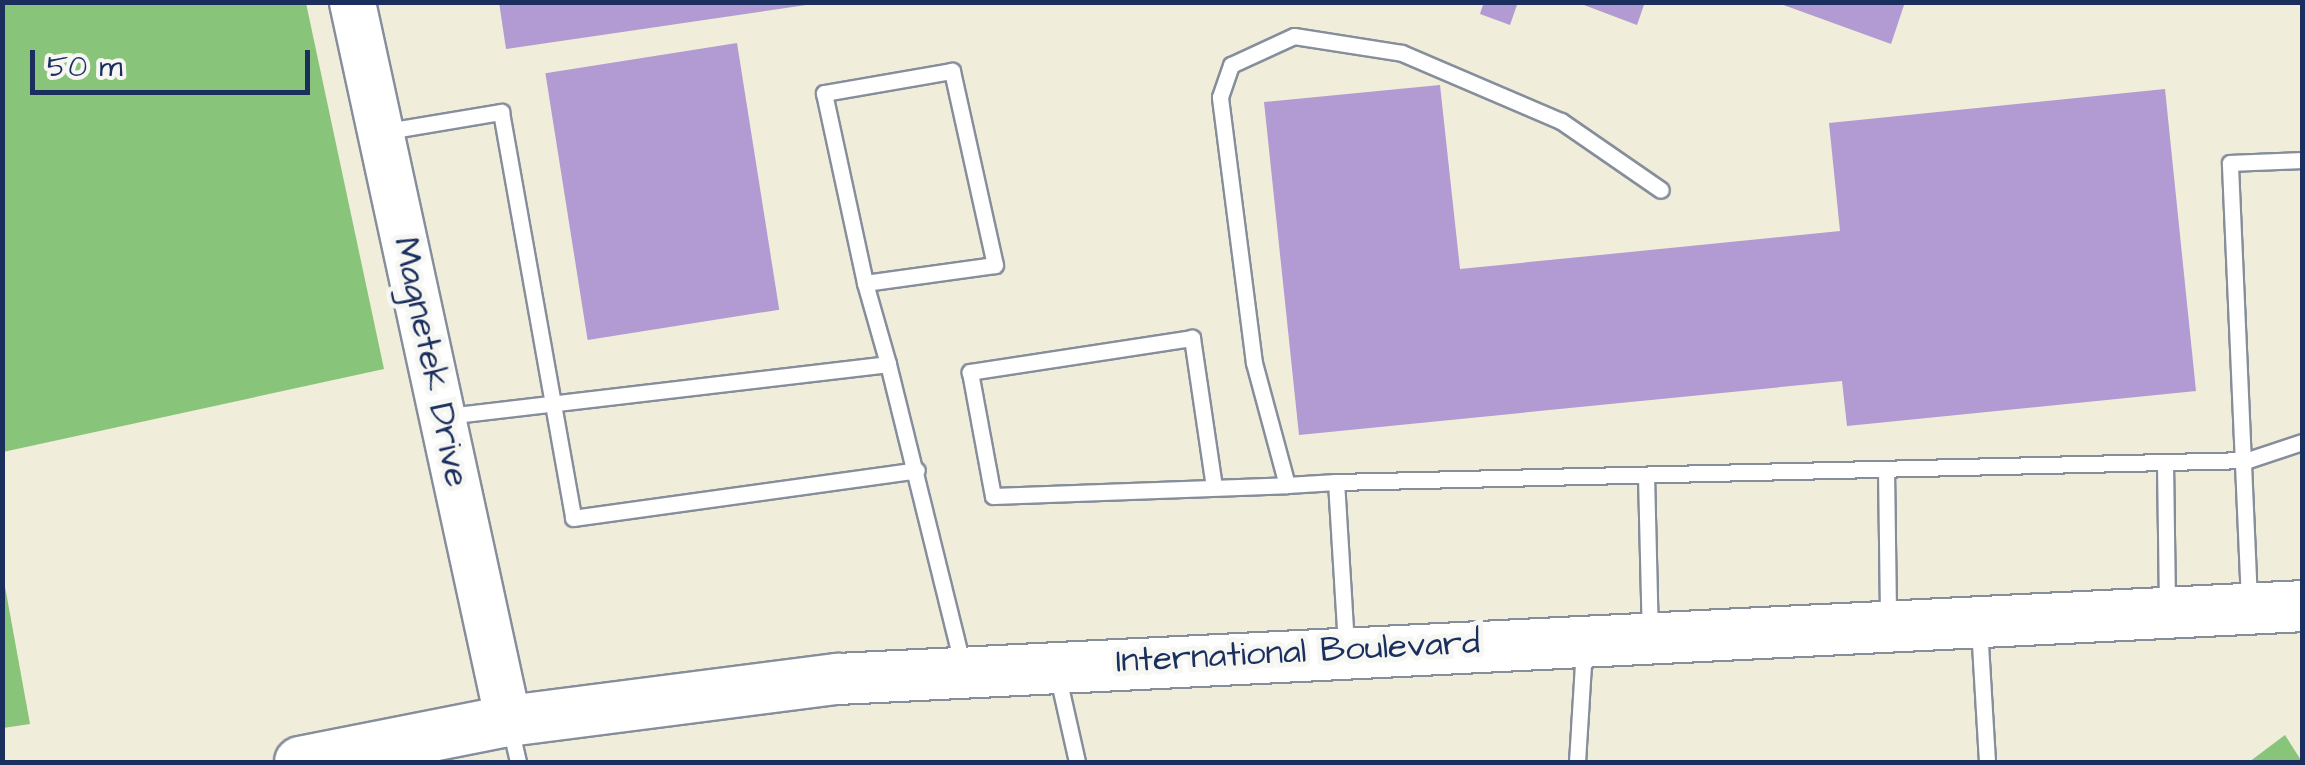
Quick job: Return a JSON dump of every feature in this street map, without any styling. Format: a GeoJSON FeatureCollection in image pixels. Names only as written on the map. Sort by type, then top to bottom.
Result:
{"type":"FeatureCollection","features":[{"type":"Feature","properties":{"kind":"main road","name":"International Boulevard"},"geometry":{"type":"LineString","coordinates":[[300,762],[513,742],[964,672],[1055,664],[2302,606]]}},
{"type":"Feature","properties":{"kind":"street","name":"Magnetek Drive"},"geometry":{"type":"LineString","coordinates":[[352,2],[513,742]]}},
{"type":"Feature","properties":{"kind":"lane"},"geometry":{"type":"LineString","coordinates":[[1287,485],[1254,363],[1220,97],[1230,64],[1294,36],[1402,53],[1562,121],[1661,190]]}},
{"type":"Feature","properties":{"kind":"lane"},"geometry":{"type":"LineString","coordinates":[[865,283],[996,265],[952,71],[824,93],[865,283],[917,470],[964,672]]}},
{"type":"Feature","properties":{"kind":"lane"},"geometry":{"type":"LineString","coordinates":[[380,132],[502,112],[573,518],[917,470]]}},
{"type":"Feature","properties":{"kind":"lane"},"geometry":{"type":"LineString","coordinates":[[2250,609],[2248,460],[2230,163],[2302,160]]}},
{"type":"Feature","properties":{"kind":"lane"},"geometry":{"type":"LineString","coordinates":[[1214,487],[1192,338],[970,372],[993,496],[1287,485],[1336,482],[2248,460],[2302,442]]}},
{"type":"Feature","properties":{"kind":"lane"},"geometry":{"type":"LineString","coordinates":[[443,416],[556,406],[888,364]]}},
{"type":"Feature","properties":{"kind":"lane"},"geometry":{"type":"LineString","coordinates":[[2165,462],[2167,612]]}},
{"type":"Feature","properties":{"kind":"lane"},"geometry":{"type":"LineString","coordinates":[[1886,469],[1888,625]]}},
{"type":"Feature","properties":{"kind":"lane"},"geometry":{"type":"LineString","coordinates":[[1646,475],[1650,638]]}},
{"type":"Feature","properties":{"kind":"lane"},"geometry":{"type":"LineString","coordinates":[[1336,482],[1346,649]]}},
{"type":"Feature","properties":{"kind":"lane"},"geometry":{"type":"LineString","coordinates":[[1978,621],[1986,762]]}},
{"type":"Feature","properties":{"kind":"lane"},"geometry":{"type":"LineString","coordinates":[[1577,762],[1584,639]]}},
{"type":"Feature","properties":{"kind":"lane"},"geometry":{"type":"LineString","coordinates":[[1055,664],[1077,762]]}},
{"type":"Feature","properties":{"kind":"green space"},"geometry":{"type":"Polygon","coordinates":[[[2,3],[306,3],[384,369],[3,452],[2,3]]]}},
{"type":"Feature","properties":{"kind":"green space"},"geometry":{"type":"Polygon","coordinates":[[[2,570],[30,724],[3,728],[2,728],[2,570]]]}},
{"type":"Feature","properties":{"kind":"green space"},"geometry":{"type":"Polygon","coordinates":[[[2285,735],[2302,762],[2249,762],[2285,735]]]}},
{"type":"Feature","properties":{"kind":"building"},"geometry":{"type":"Polygon","coordinates":[[[499,2],[806,2],[806,5],[506,49],[499,2]]]}},
{"type":"Feature","properties":{"kind":"building"},"geometry":{"type":"Polygon","coordinates":[[[1484,2],[1518,2],[1510,25],[1480,14],[1484,2]]]}},
{"type":"Feature","properties":{"kind":"building"},"geometry":{"type":"Polygon","coordinates":[[[1576,2],[1645,2],[1637,25],[1576,2]]]}},
{"type":"Feature","properties":{"kind":"building"},"geometry":{"type":"Polygon","coordinates":[[[1775,2],[1905,2],[1891,44],[1775,2]]]}},
{"type":"Feature","properties":{"kind":"building"},"geometry":{"type":"Polygon","coordinates":[[[737,43],[779,310],[588,340],[545,73],[737,43]]]}},
{"type":"Feature","properties":{"kind":"building"},"geometry":{"type":"Polygon","coordinates":[[[1440,85],[1460,269],[1840,231],[1829,123],[2165,89],[2196,391],[1847,426],[1842,381],[1299,435],[1264,102],[1440,85]]]}}]}
